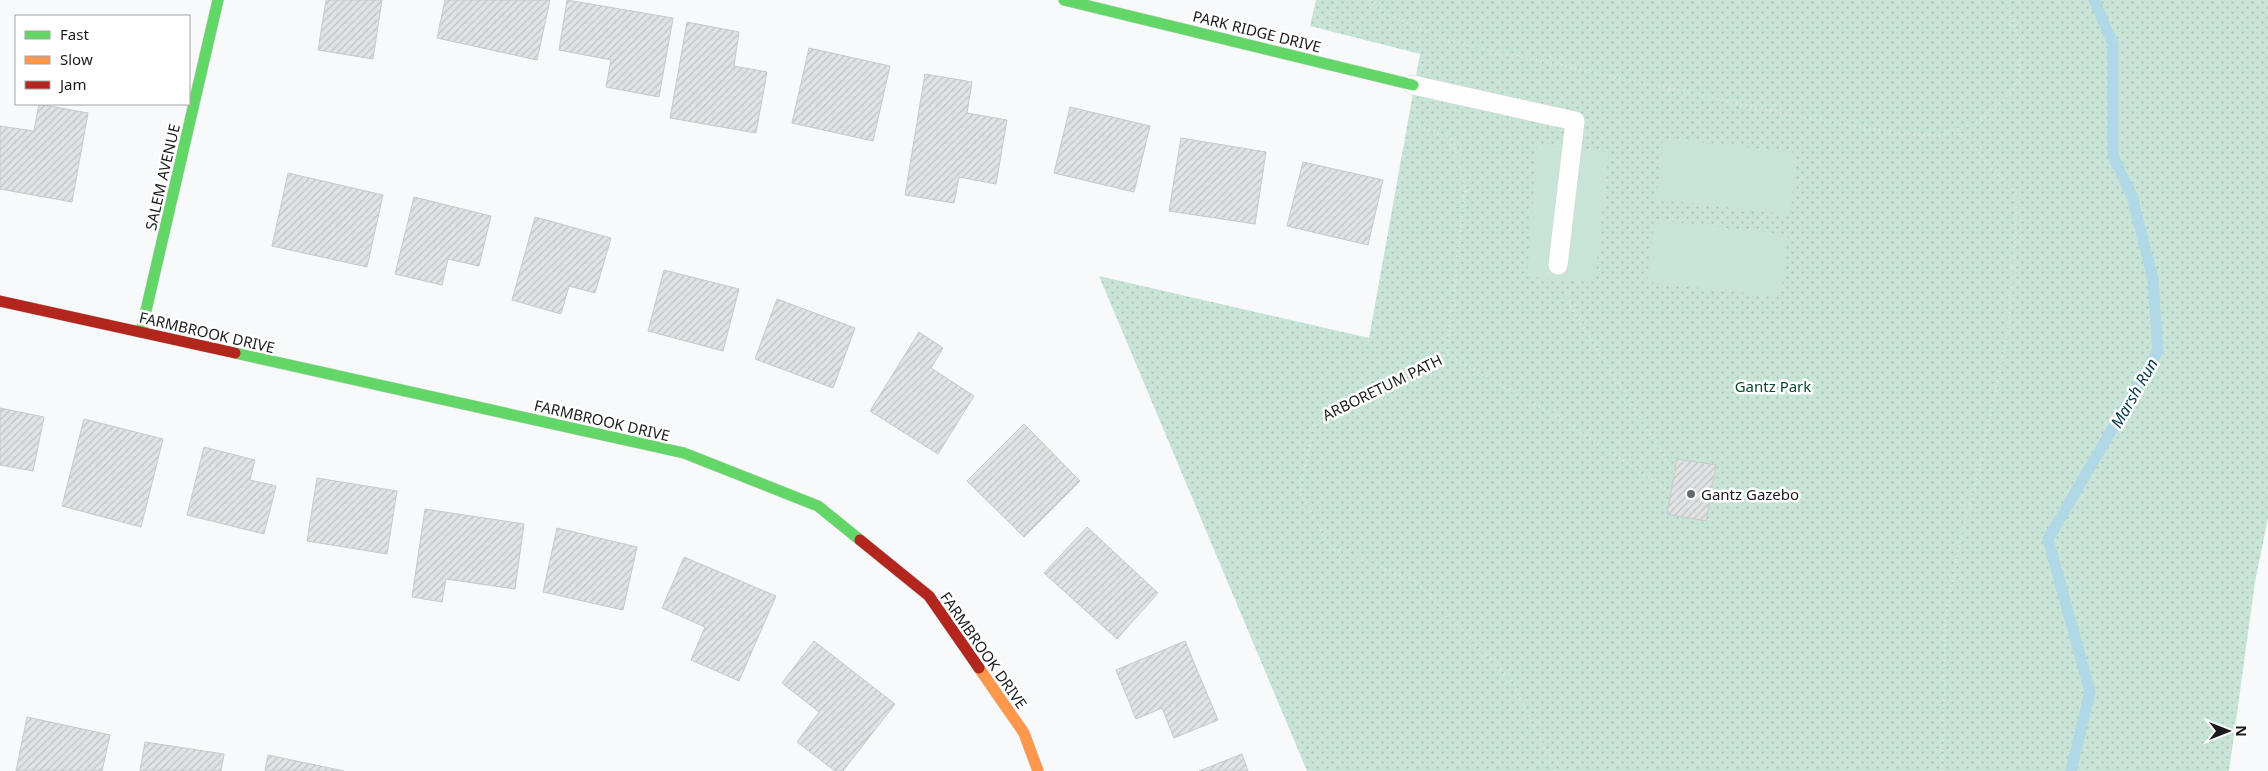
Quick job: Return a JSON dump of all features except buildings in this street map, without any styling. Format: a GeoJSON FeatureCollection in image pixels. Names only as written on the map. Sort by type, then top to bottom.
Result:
{"type":"FeatureCollection","features":[{"type":"Feature","properties":{"kind":"street","name":"SALEM AVENUE"},"geometry":{"type":"LineString","coordinates":[[141,332],[218,0]]}},
{"type":"Feature","properties":{"kind":"street","name":"PARK RIDGE DRIVE"},"geometry":{"type":"LineString","coordinates":[[1064,0],[1413,85]]}},
{"type":"Feature","properties":{"kind":"street","name":"FARMBROOK DRIVE"},"geometry":{"type":"LineString","coordinates":[[0,301],[684,453],[818,506],[929,596],[1024,733],[1038,771]]}},
{"type":"Feature","properties":{"kind":"lane"},"geometry":{"type":"LineString","coordinates":[[1413,85],[1575,121],[1558,265]]}},
{"type":"Feature","properties":{"kind":"path"},"geometry":{"type":"LineString","coordinates":[[1369,0],[1382,12],[1448,41],[1786,114],[1887,132],[1939,136],[1982,120],[2010,94],[2019,76],[2020,45],[2006,0]]}},
{"type":"Feature","properties":{"kind":"path"},"geometry":{"type":"LineString","coordinates":[[1414,125],[1453,139],[1465,188],[1447,354]]}},
{"type":"Feature","properties":{"kind":"path"},"geometry":{"type":"LineString","coordinates":[[1942,771],[1945,623],[1958,548],[1981,460],[2008,330],[2018,196],[1956,130]]}},
{"type":"Feature","properties":{"kind":"path"},"geometry":{"type":"LineString","coordinates":[[1558,265],[1570,306],[1675,474]]}},
{"type":"Feature","properties":{"kind":"path","name":"ARBORETUM PATH"},"geometry":{"type":"LineString","coordinates":[[1555,771],[1513,684],[1415,581],[1330,548],[1300,492],[1315,420],[1447,354],[1559,418],[1667,490]]}},
{"type":"Feature","properties":{"kind":"green space","name":"Gantz Park"},"geometry":{"type":"Polygon","coordinates":[[[1316,0],[2268,0],[2268,518],[2255,582],[2229,771],[1307,771],[1099,276],[1369,338],[1420,54],[1310,26],[1316,0]]]}},
{"type":"Feature","properties":{"kind":"green space"},"geometry":{"type":"Polygon","coordinates":[[[1663,138],[1797,153],[1790,215],[1656,199],[1663,138]]]}},
{"type":"Feature","properties":{"kind":"green space"},"geometry":{"type":"Polygon","coordinates":[[[1537,145],[1609,152],[1595,281],[1527,277],[1537,145]]]}},
{"type":"Feature","properties":{"kind":"green space"},"geometry":{"type":"Polygon","coordinates":[[[1654,220],[1788,235],[1781,297],[1647,282],[1654,220]]]}},
{"type":"Feature","properties":{"kind":"waterway","name":"Marsh Run"},"geometry":{"type":"LineString","coordinates":[[2071,771],[2090,692],[2048,539],[2158,351],[2153,279],[2132,196],[2113,156],[2113,44],[2094,0]]}},
{"type":"Feature","properties":{"kind":"traffic: fast"},"geometry":{"type":"LineString","coordinates":[[141,332],[218,0]]}},
{"type":"Feature","properties":{"kind":"traffic: fast"},"geometry":{"type":"LineString","coordinates":[[1064,0],[1413,85]]}},
{"type":"Feature","properties":{"kind":"traffic: fast"},"geometry":{"type":"LineString","coordinates":[[235,353],[684,453],[818,506],[860,540]]}},
{"type":"Feature","properties":{"kind":"traffic: slow"},"geometry":{"type":"LineString","coordinates":[[979,668],[1024,733],[1038,771]]}},
{"type":"Feature","properties":{"kind":"traffic: jam"},"geometry":{"type":"LineString","coordinates":[[0,301],[235,353]]}},
{"type":"Feature","properties":{"kind":"traffic: jam"},"geometry":{"type":"LineString","coordinates":[[860,540],[929,596],[979,668]]}},
{"type":"Feature","properties":{"kind":"place","name":"Gantz Gazebo"},"geometry":{"type":"Point","coordinates":[1691,494]}}]}
